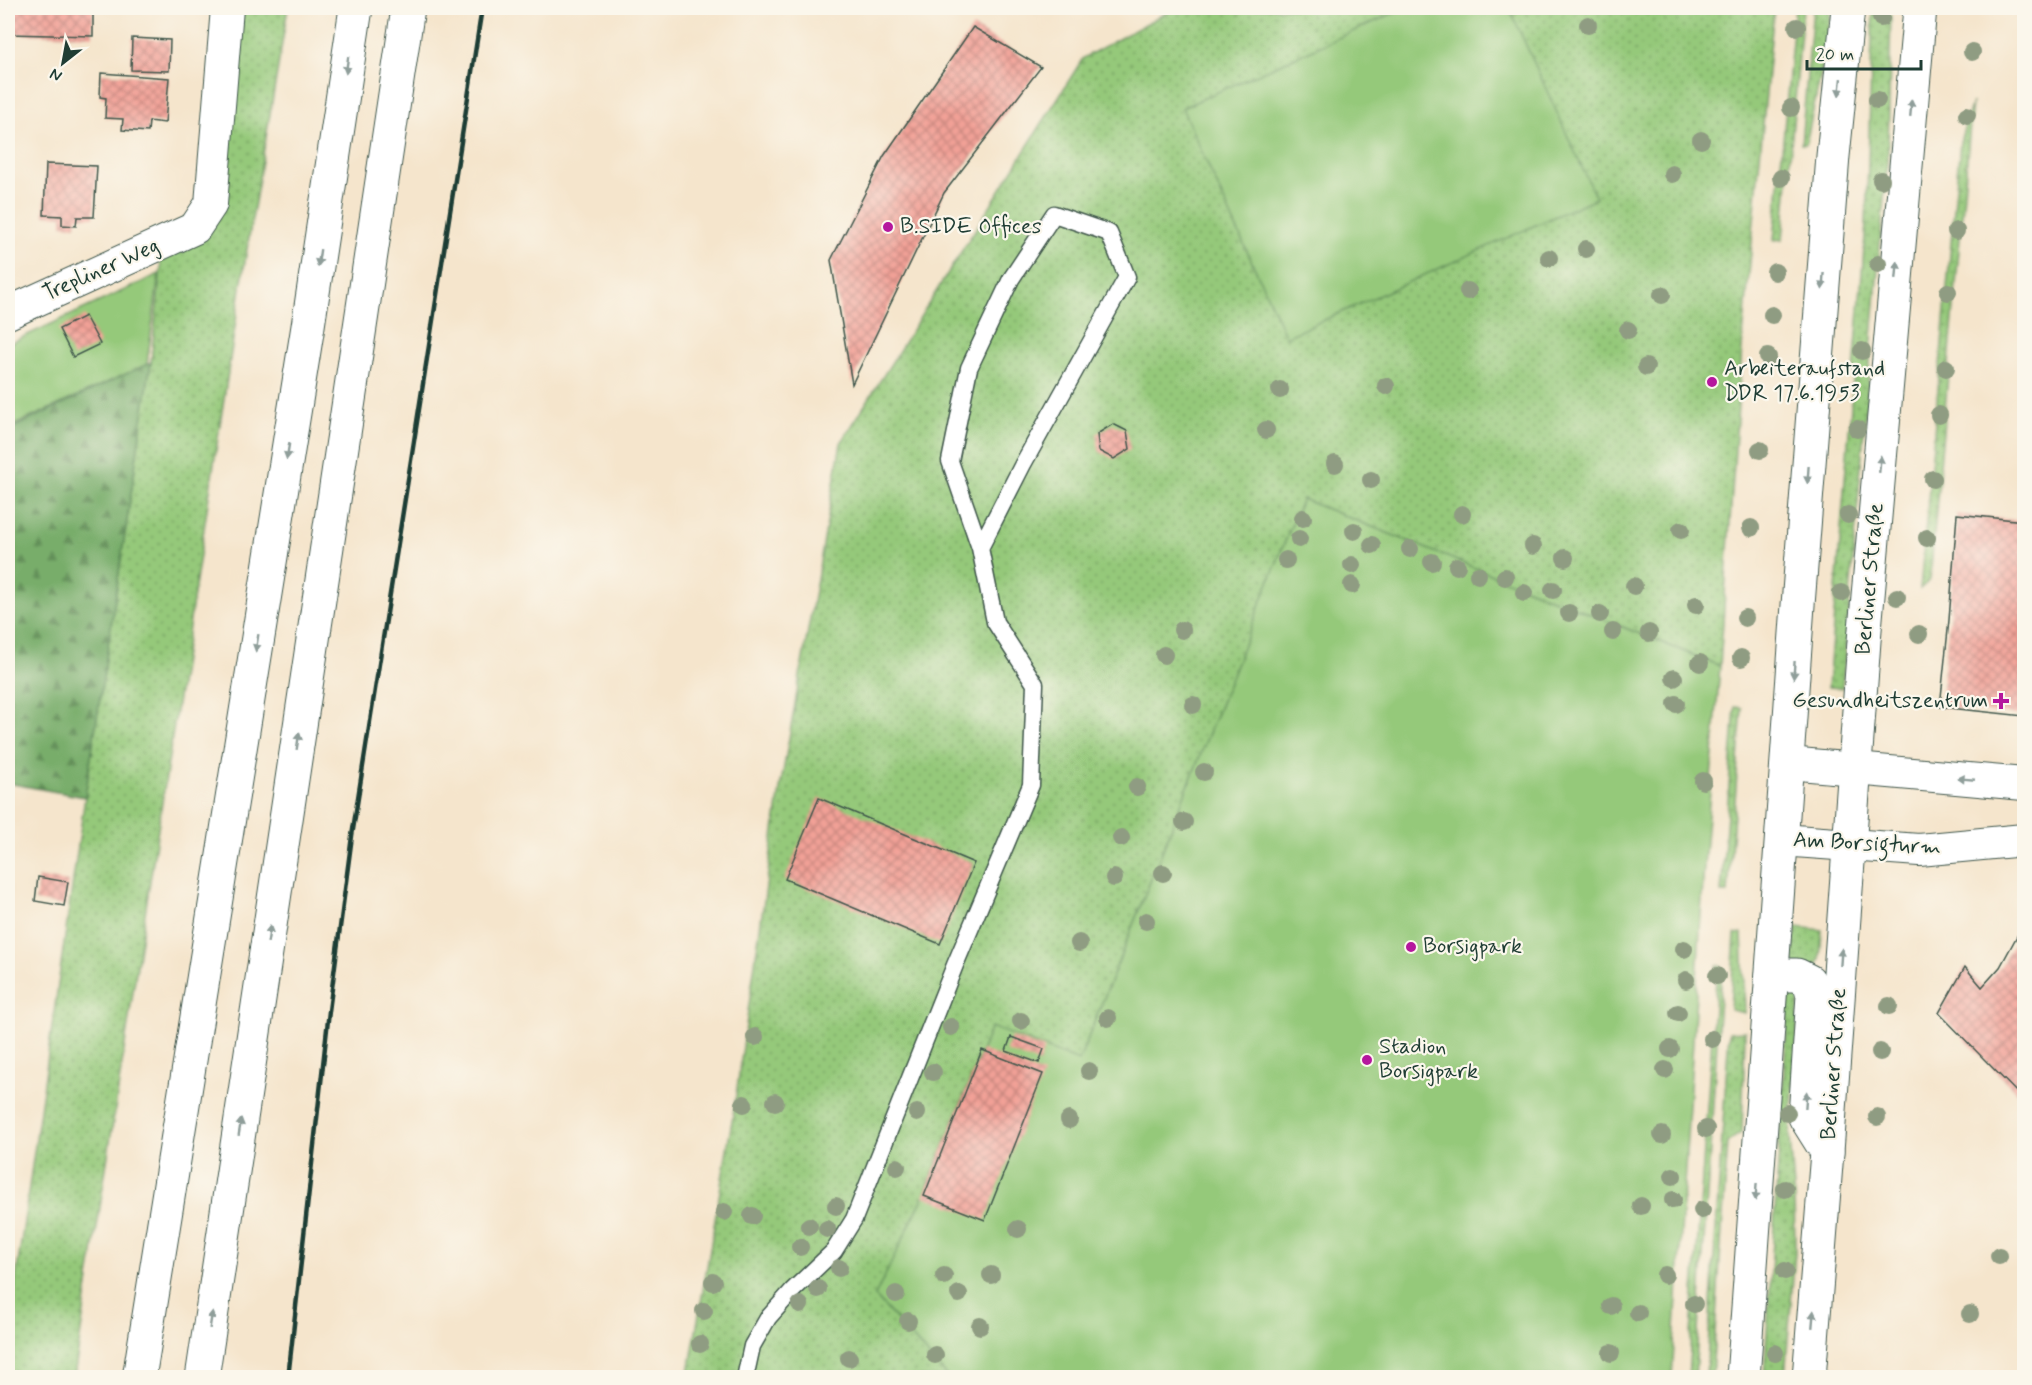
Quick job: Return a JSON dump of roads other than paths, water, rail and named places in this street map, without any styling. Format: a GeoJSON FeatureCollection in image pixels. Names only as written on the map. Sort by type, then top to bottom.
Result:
{"type":"FeatureCollection","features":[{"type":"Feature","properties":{"kind":"main road"},"geometry":{"type":"LineString","coordinates":[[139,1377],[309,326],[356,8]]}},
{"type":"Feature","properties":{"kind":"main road"},"geometry":{"type":"LineString","coordinates":[[202,1377],[408,8]]}},
{"type":"Feature","properties":{"kind":"main road"},"geometry":{"type":"LineString","coordinates":[[1743,1377],[1780,840],[1788,763],[1833,156],[1848,8]]}},
{"type":"Feature","properties":{"kind":"main road","name":"Berliner Straße"},"geometry":{"type":"LineString","coordinates":[[1809,1377],[1864,641],[1920,8]]}},
{"type":"Feature","properties":{"kind":"main road","name":"Berliner Straße"},"geometry":{"type":"LineString","coordinates":[[1772,975],[1797,975],[1809,981],[1813,995],[1805,1117],[1827,1152]]}},
{"type":"Feature","properties":{"kind":"street","name":"Trepliner Weg"},"geometry":{"type":"LineString","coordinates":[[8,313],[195,228],[211,204],[227,8]]}},
{"type":"Feature","properties":{"kind":"street"},"geometry":{"type":"LineString","coordinates":[[1788,763],[2025,784]]}},
{"type":"Feature","properties":{"kind":"street","name":"Am Borsigturm"},"geometry":{"type":"LineString","coordinates":[[1780,840],[1919,850],[2025,840]]}},
{"type":"Feature","properties":{"kind":"lane"},"geometry":{"type":"LineString","coordinates":[[745,1377],[752,1346],[768,1318],[792,1291],[834,1251],[854,1219],[951,976],[1031,785],[1035,684],[994,622],[980,548],[950,461],[969,368],[1011,279],[1054,214],[1109,233],[1127,277],[1023,464],[980,548]]}},
{"type":"Feature","properties":{"kind":"railway"},"geometry":{"type":"LineString","coordinates":[[288,1378],[329,1011],[352,836],[482,8]]}},
{"type":"Feature","properties":{"kind":"place","name":"B.SIDE Offices"},"geometry":{"type":"Point","coordinates":[888,227]}},
{"type":"Feature","properties":{"kind":"place","name":"Arbeiteraufstand DDR 17.6.1953"},"geometry":{"type":"Point","coordinates":[1712,382]}},
{"type":"Feature","properties":{"kind":"place","name":"Gesundheitszentrum"},"geometry":{"type":"Point","coordinates":[2001,701]}},
{"type":"Feature","properties":{"kind":"place","name":"Borsigpark"},"geometry":{"type":"Point","coordinates":[1411,947]}},
{"type":"Feature","properties":{"kind":"place","name":"Stadion Borsigpark"},"geometry":{"type":"Point","coordinates":[1367,1060]}}]}
